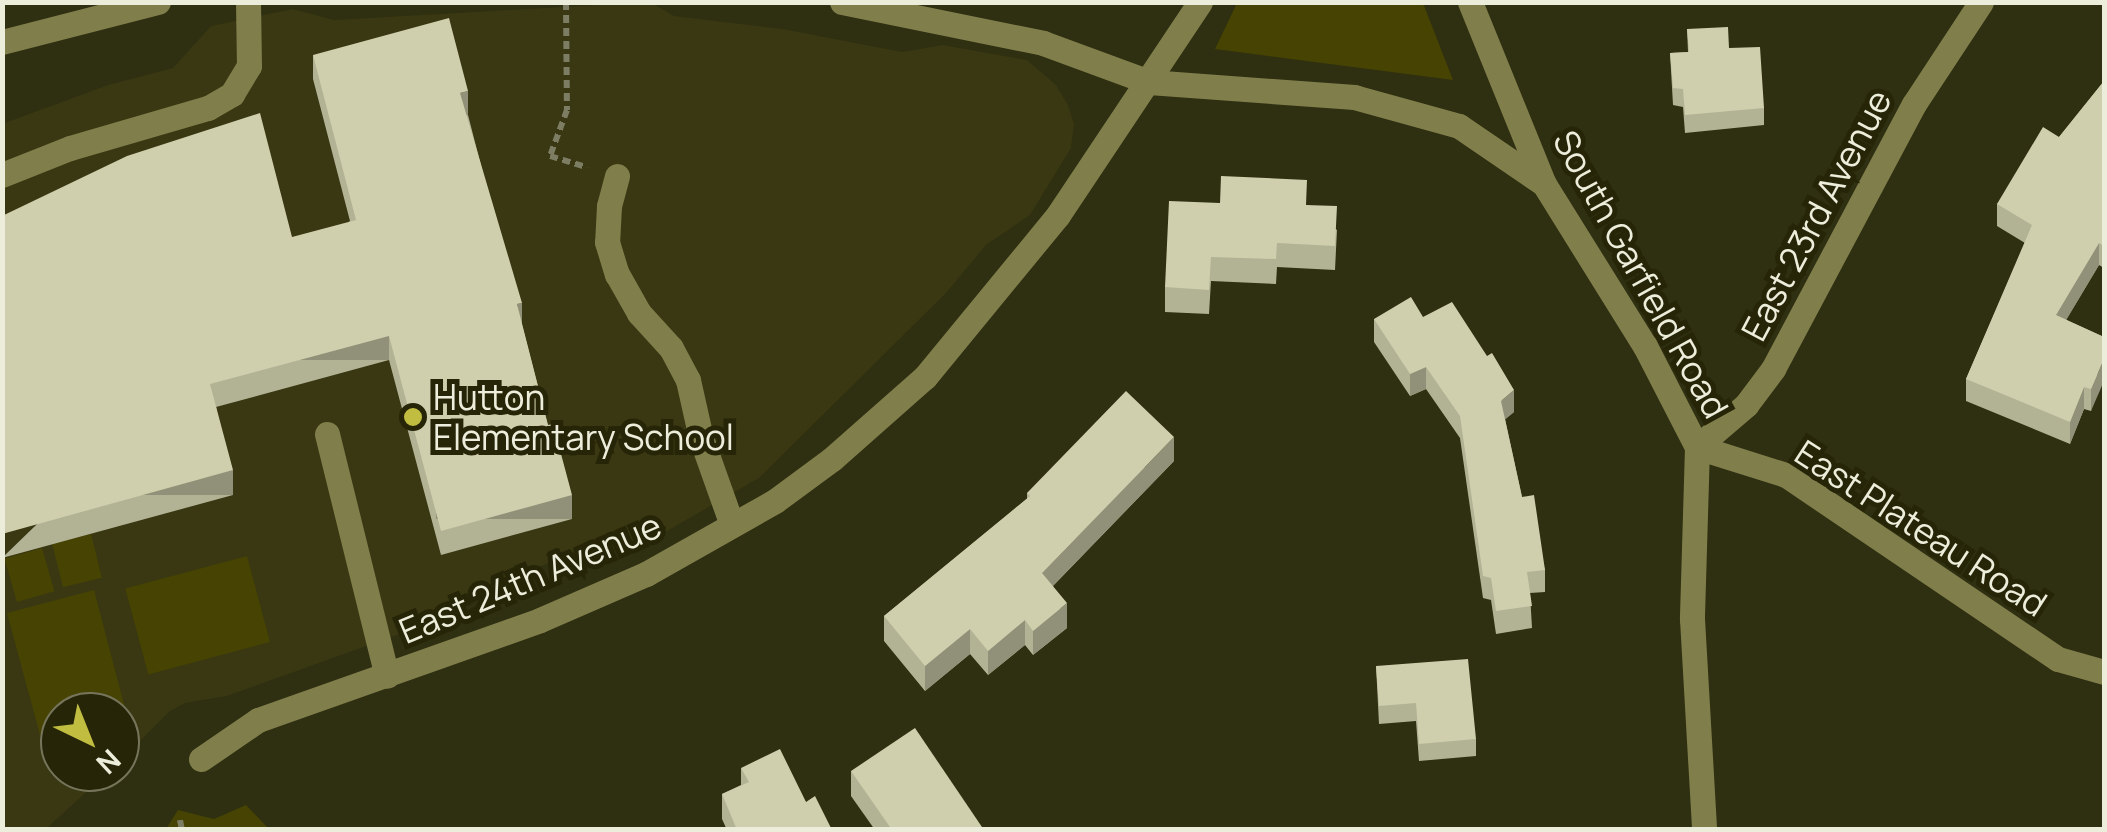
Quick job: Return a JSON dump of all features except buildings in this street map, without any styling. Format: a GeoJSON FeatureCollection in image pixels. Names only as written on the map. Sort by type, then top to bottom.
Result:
{"type":"FeatureCollection","features":[{"type":"Feature","properties":{"kind":"street"},"geometry":{"type":"LineString","coordinates":[[2,42],[158,2]]}},
{"type":"Feature","properties":{"kind":"street"},"geometry":{"type":"LineString","coordinates":[[2,175],[70,148],[208,108],[232,94],[249,66],[248,2]]}},
{"type":"Feature","properties":{"kind":"street"},"geometry":{"type":"LineString","coordinates":[[842,2],[1043,43],[1149,82],[1354,97],[1459,126],[1544,184]]}},
{"type":"Feature","properties":{"kind":"street","name":"East 24th Avenue"},"geometry":{"type":"LineString","coordinates":[[201,759],[258,720],[540,620],[646,574],[775,501],[832,458],[925,377],[1058,215],[1200,2]]}},
{"type":"Feature","properties":{"kind":"street","name":"South Garfield Road"},"geometry":{"type":"LineString","coordinates":[[1470,2],[1544,184],[1645,346],[1697,447],[1692,619],[1704,830]]}},
{"type":"Feature","properties":{"kind":"street","name":"East 23rd Avenue"},"geometry":{"type":"LineString","coordinates":[[1697,447],[1746,405],[1773,369],[1914,104],[1981,2]]}},
{"type":"Feature","properties":{"kind":"street"},"geometry":{"type":"LineString","coordinates":[[617,176],[608,206],[607,242],[617,274],[639,313],[671,348],[688,380],[701,438],[732,526]]}},
{"type":"Feature","properties":{"kind":"street"},"geometry":{"type":"LineString","coordinates":[[327,434],[386,676]]}},
{"type":"Feature","properties":{"kind":"street","name":"East Plateau Road"},"geometry":{"type":"LineString","coordinates":[[1697,447],[1786,475],[2058,658],[2104,672]]}},
{"type":"Feature","properties":{"kind":"path"},"geometry":{"type":"LineString","coordinates":[[566,2],[567,110],[550,156],[617,176]]}},
{"type":"Feature","properties":{"kind":"path"},"geometry":{"type":"LineString","coordinates":[[180,820],[182,830]]}},
{"type":"Feature","properties":{"kind":"shaded area","name":"Hutton Elementary School"},"geometry":{"type":"Polygon","coordinates":[[[650,2],[674,16],[783,29],[902,52],[943,45],[1027,60],[1056,85],[1068,105],[1074,124],[1071,148],[1030,215],[986,245],[946,293],[759,478],[648,542],[599,544],[467,594],[439,620],[227,696],[185,703],[169,712],[140,741],[140,692],[40,692],[40,792],[86,792],[46,829],[3,830],[2,124],[108,85],[173,68],[211,26],[293,9],[334,20],[650,2]]]}},
{"type":"Feature","properties":{"kind":"shaded area"},"geometry":{"type":"Polygon","coordinates":[[[1237,3],[1423,3],[1453,80],[1215,49],[1237,3]]]}},
{"type":"Feature","properties":{"kind":"shaded area"},"geometry":{"type":"Polygon","coordinates":[[[91,534],[102,578],[63,587],[52,544],[91,534]]]}},
{"type":"Feature","properties":{"kind":"shaded area"},"geometry":{"type":"Polygon","coordinates":[[[42,548],[54,591],[17,602],[5,559],[42,548]]]}},
{"type":"Feature","properties":{"kind":"shaded area"},"geometry":{"type":"Polygon","coordinates":[[[247,556],[270,642],[148,675],[125,589],[247,556]]]}},
{"type":"Feature","properties":{"kind":"shaded area"},"geometry":{"type":"Polygon","coordinates":[[[94,590],[121,692],[40,692],[40,735],[7,613],[94,590]]]}},
{"type":"Feature","properties":{"kind":"shaded area"},"geometry":{"type":"Polygon","coordinates":[[[246,805],[269,829],[166,829],[178,810],[214,819],[246,805]]]}},
{"type":"Feature","properties":{"kind":"place","name":"Hutton Elementary School"},"geometry":{"type":"Point","coordinates":[413,417]}}]}
